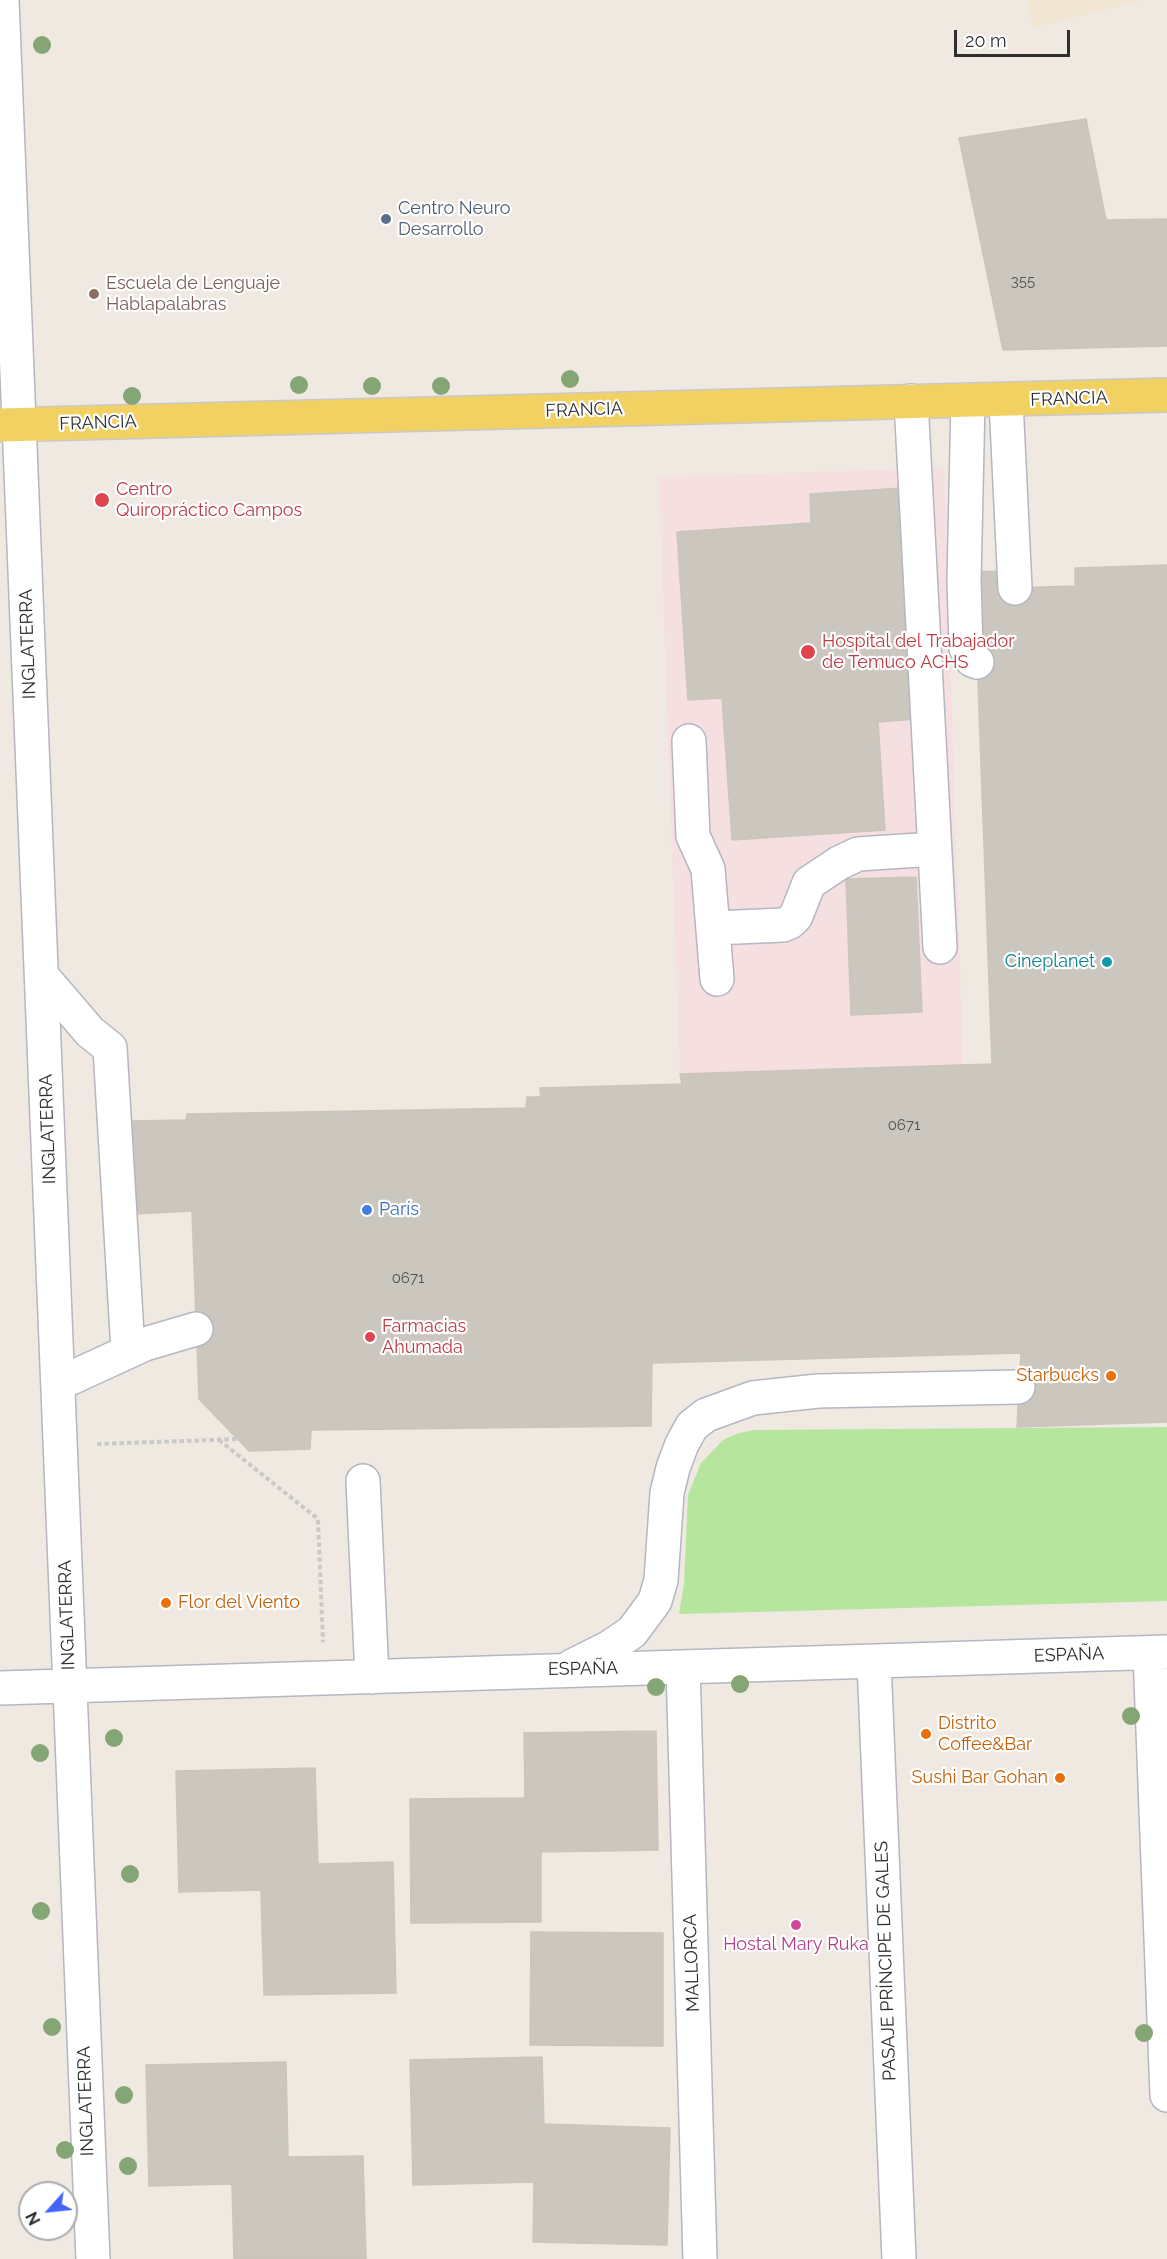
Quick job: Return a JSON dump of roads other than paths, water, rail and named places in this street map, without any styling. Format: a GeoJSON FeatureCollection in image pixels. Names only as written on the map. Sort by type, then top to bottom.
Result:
{"type":"FeatureCollection","features":[{"type":"Feature","properties":{"kind":"main road","name":"FRANCIA"},"geometry":{"type":"LineString","coordinates":[[10,425],[911,401],[1006,401],[1167,395]]}},
{"type":"Feature","properties":{"kind":"street","name":"INGLATERRA"},"geometry":{"type":"LineString","coordinates":[[2,0],[10,425],[42,976],[93,2259]]}},
{"type":"Feature","properties":{"kind":"street"},"geometry":{"type":"LineString","coordinates":[[911,401],[940,947]]}},
{"type":"Feature","properties":{"kind":"street"},"geometry":{"type":"LineString","coordinates":[[968,401],[964,580],[966,648],[972,660],[977,662]]}},
{"type":"Feature","properties":{"kind":"street"},"geometry":{"type":"LineString","coordinates":[[1006,401],[1015,588]]}},
{"type":"Feature","properties":{"kind":"street"},"geometry":{"type":"LineString","coordinates":[[689,741],[693,836],[708,869],[717,979]]}},
{"type":"Feature","properties":{"kind":"street"},"geometry":{"type":"LineString","coordinates":[[714,928],[783,925],[796,916],[809,883],[839,863],[858,855],[934,849]]}},
{"type":"Feature","properties":{"kind":"street"},"geometry":{"type":"LineString","coordinates":[[42,976],[90,1032],[110,1048],[128,1351]]}},
{"type":"Feature","properties":{"kind":"street"},"geometry":{"type":"LineString","coordinates":[[58,1384],[128,1351],[164,1337],[196,1329]]}},
{"type":"Feature","properties":{"kind":"street"},"geometry":{"type":"LineString","coordinates":[[565,1669],[610,1647],[632,1632],[655,1601],[661,1580],[667,1493],[673,1468],[692,1426],[706,1415],[753,1398],[818,1391],[1018,1388]]}},
{"type":"Feature","properties":{"kind":"street"},"geometry":{"type":"LineString","coordinates":[[363,1481],[372,1677]]}},
{"type":"Feature","properties":{"kind":"street"},"geometry":{"type":"LineString","coordinates":[[1159,1652],[1167,2095]]}},
{"type":"Feature","properties":{"kind":"street","name":"ESPAÑA"},"geometry":{"type":"LineString","coordinates":[[0,1688],[1159,1652]]}},
{"type":"Feature","properties":{"kind":"street","name":"PASAJE PRÍNCIPE DE GALES"},"geometry":{"type":"LineString","coordinates":[[874,1662],[899,2259]]}},
{"type":"Feature","properties":{"kind":"street","name":"MALLORCA"},"geometry":{"type":"LineString","coordinates":[[683,1667],[700,2259]]}},
{"type":"Feature","properties":{"kind":"place","name":"Centro Neuro Desarrollo"},"geometry":{"type":"Point","coordinates":[386,219]}},
{"type":"Feature","properties":{"kind":"place","name":"Escuela de Lenguaje Hablapalabras"},"geometry":{"type":"Point","coordinates":[94,294]}},
{"type":"Feature","properties":{"kind":"place","name":"Centro Quiropráctico Campos"},"geometry":{"type":"Point","coordinates":[102,500]}},
{"type":"Feature","properties":{"kind":"place","name":"Hospital del Trabajador de Temuco ACHS"},"geometry":{"type":"Point","coordinates":[808,652]}},
{"type":"Feature","properties":{"kind":"place","name":"Cineplanet"},"geometry":{"type":"Point","coordinates":[1107,962]}},
{"type":"Feature","properties":{"kind":"place","name":"París"},"geometry":{"type":"Point","coordinates":[367,1210]}},
{"type":"Feature","properties":{"kind":"place","name":"Farmacias Ahumada"},"geometry":{"type":"Point","coordinates":[370,1337]}},
{"type":"Feature","properties":{"kind":"place","name":"Starbucks"},"geometry":{"type":"Point","coordinates":[1111,1376]}},
{"type":"Feature","properties":{"kind":"place","name":"Flor del Viento"},"geometry":{"type":"Point","coordinates":[166,1603]}},
{"type":"Feature","properties":{"kind":"place","name":"Distrito Coffee&Bar"},"geometry":{"type":"Point","coordinates":[926,1734]}},
{"type":"Feature","properties":{"kind":"place","name":"Sushi Bar Gohan"},"geometry":{"type":"Point","coordinates":[1060,1778]}},
{"type":"Feature","properties":{"kind":"place","name":"Hostal Mary Ruka"},"geometry":{"type":"Point","coordinates":[796,1925]}}]}
